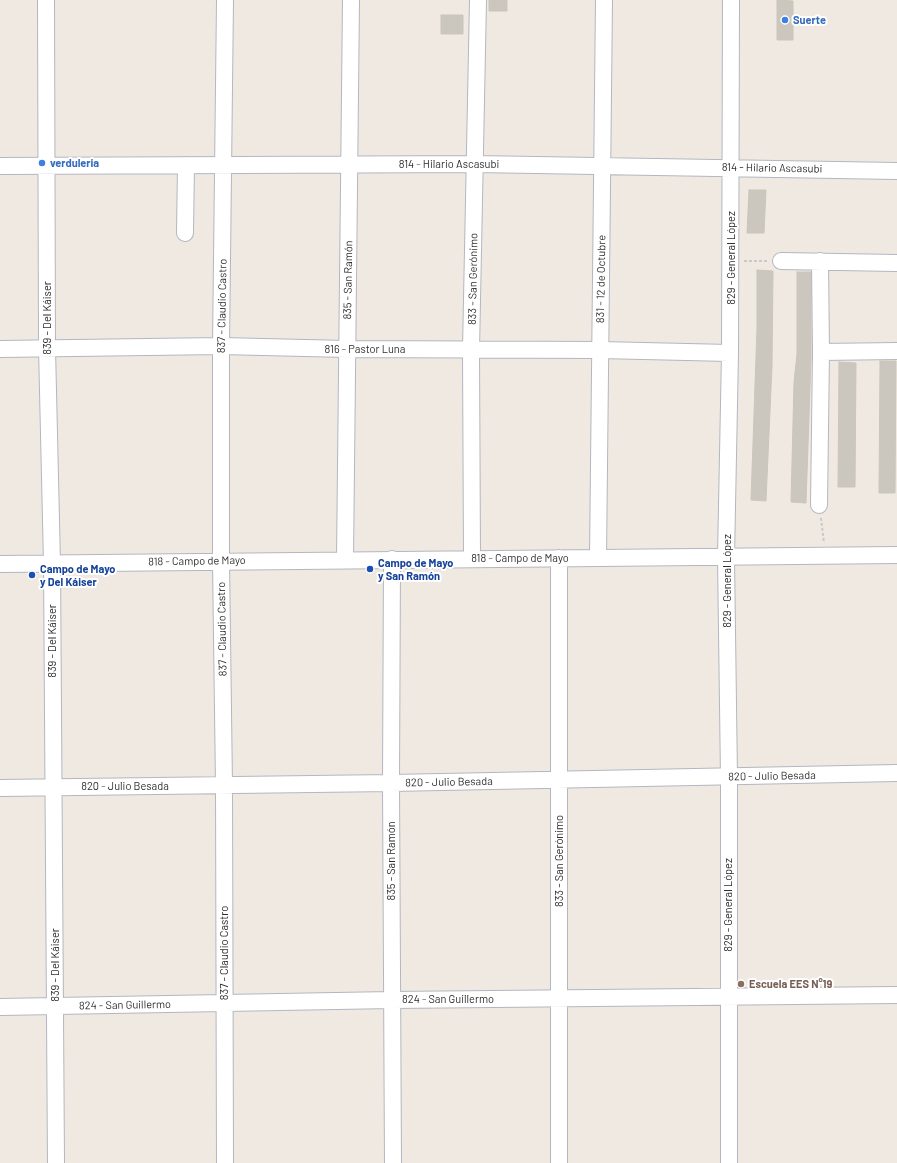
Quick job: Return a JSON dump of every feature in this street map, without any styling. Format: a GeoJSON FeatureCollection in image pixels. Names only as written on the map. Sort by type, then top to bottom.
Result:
{"type":"FeatureCollection","features":[{"type":"Feature","properties":{"kind":"street","name":"839 - Del Káiser"},"geometry":{"type":"LineString","coordinates":[[46,0],[47,348],[52,563],[56,1163]]}},
{"type":"Feature","properties":{"kind":"street","name":"837 - Claudio Castro"},"geometry":{"type":"LineString","coordinates":[[225,0],[221,346],[225,1163]]}},
{"type":"Feature","properties":{"kind":"street","name":"835 - San Ramón"},"geometry":{"type":"LineString","coordinates":[[345,560],[351,0]]}},
{"type":"Feature","properties":{"kind":"street","name":"833 - San Gerónimo"},"geometry":{"type":"LineString","coordinates":[[472,558],[471,350],[478,0]]}},
{"type":"Feature","properties":{"kind":"street","name":"831 - 12 de Octubre"},"geometry":{"type":"LineString","coordinates":[[598,558],[604,0]]}},
{"type":"Feature","properties":{"kind":"street","name":"829 - General López"},"geometry":{"type":"LineString","coordinates":[[729,1163],[729,778],[726,557],[732,167],[731,0]]}},
{"type":"Feature","properties":{"kind":"street","name":"814 - Hilario Ascasubi"},"geometry":{"type":"LineString","coordinates":[[0,166],[475,164],[732,167],[897,171]]}},
{"type":"Feature","properties":{"kind":"street"},"geometry":{"type":"LineString","coordinates":[[185,233],[186,165]]}},
{"type":"Feature","properties":{"kind":"street"},"geometry":{"type":"LineString","coordinates":[[781,261],[897,263]]}},
{"type":"Feature","properties":{"kind":"street"},"geometry":{"type":"LineString","coordinates":[[819,505],[821,352],[820,261]]}},
{"type":"Feature","properties":{"kind":"street","name":"816 - Pastor Luna"},"geometry":{"type":"LineString","coordinates":[[0,349],[221,346],[347,349],[600,350],[730,353]]}},
{"type":"Feature","properties":{"kind":"street"},"geometry":{"type":"LineString","coordinates":[[821,352],[897,351]]}},
{"type":"Feature","properties":{"kind":"street","name":"818 - Campo de Mayo"},"geometry":{"type":"LineString","coordinates":[[0,564],[472,558],[826,556],[897,554]]}},
{"type":"Feature","properties":{"kind":"street","name":"833 - San Gerónimo"},"geometry":{"type":"LineString","coordinates":[[559,558],[559,1163]]}},
{"type":"Feature","properties":{"kind":"street","name":"835 - San Ramón"},"geometry":{"type":"LineString","coordinates":[[392,559],[391,783],[393,1163]]}},
{"type":"Feature","properties":{"kind":"street","name":"820 - Julio Besada"},"geometry":{"type":"LineString","coordinates":[[0,788],[224,786],[560,779],[729,778],[897,773]]}},
{"type":"Feature","properties":{"kind":"street","name":"824 - San Guillermo"},"geometry":{"type":"LineString","coordinates":[[0,1007],[392,1000],[897,995]]}},
{"type":"Feature","properties":{"kind":"path"},"geometry":{"type":"LineString","coordinates":[[731,261],[781,261]]}},
{"type":"Feature","properties":{"kind":"path"},"geometry":{"type":"LineString","coordinates":[[819,505],[826,556]]}},
{"type":"Feature","properties":{"kind":"building"},"geometry":{"type":"Polygon","coordinates":[[[489,0],[507,0],[507,11],[489,11],[489,0]]]}},
{"type":"Feature","properties":{"kind":"building","name":"Suerte"},"geometry":{"type":"Polygon","coordinates":[[[777,0],[793,1],[793,40],[777,40],[777,0]]]}},
{"type":"Feature","properties":{"kind":"building"},"geometry":{"type":"Polygon","coordinates":[[[441,15],[463,15],[463,34],[441,34],[441,15]]]}},
{"type":"Feature","properties":{"kind":"building"},"geometry":{"type":"Polygon","coordinates":[[[749,190],[766,190],[764,233],[747,233],[749,190]]]}},
{"type":"Feature","properties":{"kind":"building"},"geometry":{"type":"Polygon","coordinates":[[[757,270],[773,271],[772,366],[766,501],[751,500],[757,328],[757,270]]]}},
{"type":"Feature","properties":{"kind":"building"},"geometry":{"type":"Polygon","coordinates":[[[797,272],[811,272],[811,358],[806,503],[791,502],[794,382],[797,354],[797,272]]]}},
{"type":"Feature","properties":{"kind":"building"},"geometry":{"type":"Polygon","coordinates":[[[880,361],[896,361],[895,493],[879,493],[880,361]]]}},
{"type":"Feature","properties":{"kind":"building"},"geometry":{"type":"Polygon","coordinates":[[[839,362],[856,363],[855,487],[838,487],[839,362]]]}},
{"type":"Feature","properties":{"kind":"place","name":"Suerte"},"geometry":{"type":"Point","coordinates":[785,20]}},
{"type":"Feature","properties":{"kind":"place","name":"verduleria"},"geometry":{"type":"Point","coordinates":[42,163]}},
{"type":"Feature","properties":{"kind":"place","name":"Campo de Mayo y San Ramón"},"geometry":{"type":"Point","coordinates":[370,569]}},
{"type":"Feature","properties":{"kind":"place","name":"Campo de Mayo y Del Káiser"},"geometry":{"type":"Point","coordinates":[32,575]}},
{"type":"Feature","properties":{"kind":"place","name":"Escuela EES N°19"},"geometry":{"type":"Point","coordinates":[741,984]}}]}
